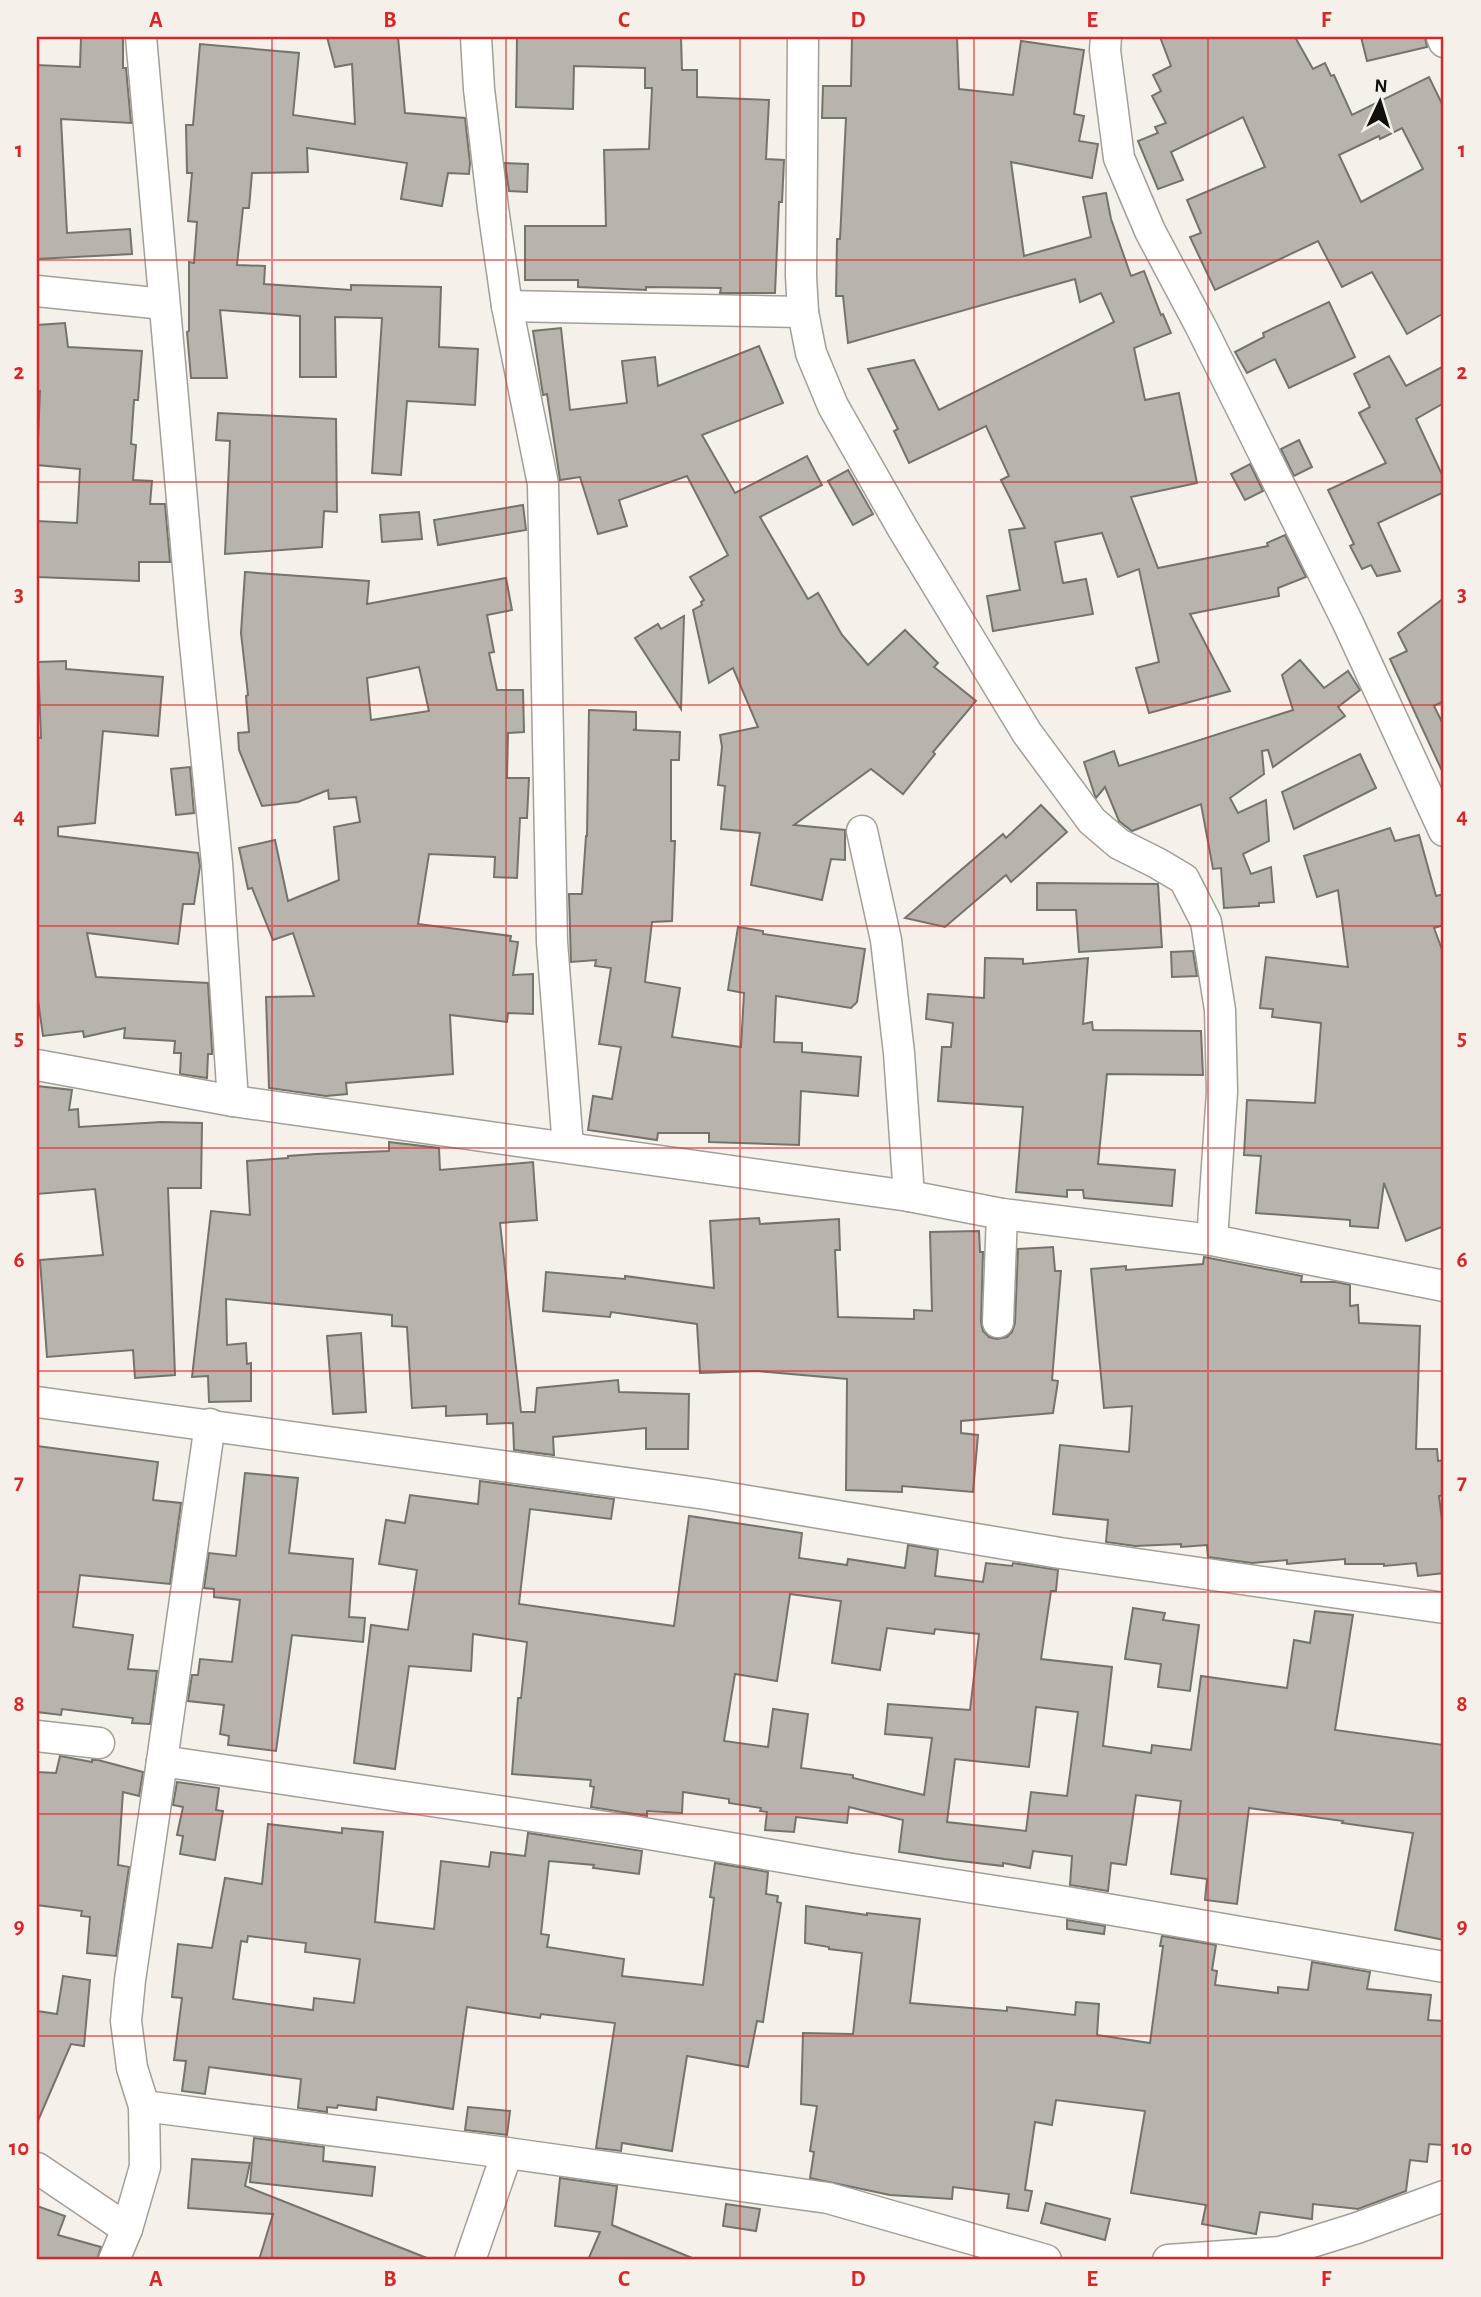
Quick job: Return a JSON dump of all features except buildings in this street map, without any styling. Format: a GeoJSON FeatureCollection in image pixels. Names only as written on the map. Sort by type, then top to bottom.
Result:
{"type":"FeatureCollection","features":[{"type":"Feature","properties":{"kind":"street"},"geometry":{"type":"LineString","coordinates":[[141,37],[163,304],[218,863],[233,1101]]}},
{"type":"Feature","properties":{"kind":"street"},"geometry":{"type":"LineString","coordinates":[[476,37],[479,89],[507,306],[543,484],[552,942],[568,1147]]}},
{"type":"Feature","properties":{"kind":"street"},"geometry":{"type":"LineString","coordinates":[[803,37],[803,312],[811,353],[833,406],[903,529],[1027,733],[1092,821],[1119,844],[1184,880],[1203,913],[1212,948],[1220,1010],[1222,1091],[1212,1240]]}},
{"type":"Feature","properties":{"kind":"street"},"geometry":{"type":"LineString","coordinates":[[1105,37],[1119,158],[1150,231],[1201,327],[1348,623],[1444,831]]}},
{"type":"Feature","properties":{"kind":"street"},"geometry":{"type":"LineString","coordinates":[[1441,37],[1444,42]]}},
{"type":"Feature","properties":{"kind":"street"},"geometry":{"type":"LineString","coordinates":[[37,290],[163,304]]}},
{"type":"Feature","properties":{"kind":"street"},"geometry":{"type":"LineString","coordinates":[[507,306],[803,312]]}},
{"type":"Feature","properties":{"kind":"street"},"geometry":{"type":"LineString","coordinates":[[862,831],[886,940],[899,1053],[909,1196]]}},
{"type":"Feature","properties":{"kind":"street"},"geometry":{"type":"LineString","coordinates":[[37,1065],[233,1101],[909,1196],[1002,1214],[1212,1240],[1444,1286]]}},
{"type":"Feature","properties":{"kind":"street"},"geometry":{"type":"LineString","coordinates":[[998,1322],[1002,1214]]}},
{"type":"Feature","properties":{"kind":"street"},"geometry":{"type":"LineString","coordinates":[[37,1402],[692,1492],[1060,1553],[1444,1608]]}},
{"type":"Feature","properties":{"kind":"street"},"geometry":{"type":"LineString","coordinates":[[114,2260],[127,2229],[145,2166],[144,2106],[132,2068],[127,2021],[130,1980],[210,1424]]}},
{"type":"Feature","properties":{"kind":"street"},"geometry":{"type":"LineString","coordinates":[[37,1736],[99,1743]]}},
{"type":"Feature","properties":{"kind":"street"},"geometry":{"type":"LineString","coordinates":[[162,1761],[620,1829],[1444,1967]]}},
{"type":"Feature","properties":{"kind":"street"},"geometry":{"type":"LineString","coordinates":[[144,2106],[828,2198],[1046,2260]]}},
{"type":"Feature","properties":{"kind":"street"},"geometry":{"type":"LineString","coordinates":[[470,2260],[507,2153]]}},
{"type":"Feature","properties":{"kind":"street"},"geometry":{"type":"LineString","coordinates":[[37,2168],[127,2229]]}},
{"type":"Feature","properties":{"kind":"street"},"geometry":{"type":"LineString","coordinates":[[1168,2260],[1280,2252],[1357,2228],[1444,2196]]}}]}
